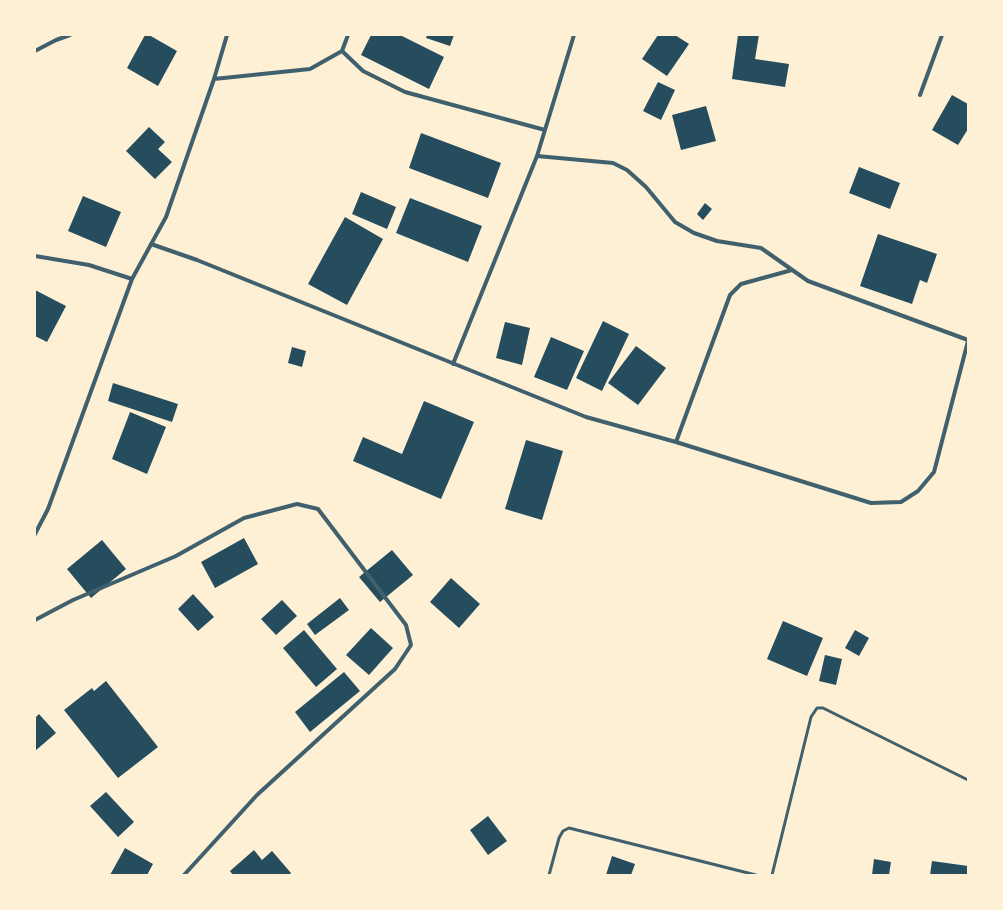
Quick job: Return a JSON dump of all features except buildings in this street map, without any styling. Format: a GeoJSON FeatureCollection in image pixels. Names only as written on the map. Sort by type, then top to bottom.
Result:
{"type":"FeatureCollection","features":[{"type":"Feature","properties":{"kind":"street"},"geometry":{"type":"LineString","coordinates":[[35,51],[70,35]]}},
{"type":"Feature","properties":{"kind":"street"},"geometry":{"type":"LineString","coordinates":[[35,534],[48,509],[132,279],[166,217],[214,79],[227,35]]}},
{"type":"Feature","properties":{"kind":"street"},"geometry":{"type":"LineString","coordinates":[[214,79],[310,69],[342,51],[348,35]]}},
{"type":"Feature","properties":{"kind":"street"},"geometry":{"type":"LineString","coordinates":[[453,364],[537,156],[574,35]]}},
{"type":"Feature","properties":{"kind":"street"},"geometry":{"type":"LineString","coordinates":[[920,95],[942,35]]}},
{"type":"Feature","properties":{"kind":"street"},"geometry":{"type":"LineString","coordinates":[[342,51],[363,71],[405,92],[545,130]]}},
{"type":"Feature","properties":{"kind":"street"},"geometry":{"type":"LineString","coordinates":[[151,244],[197,260],[586,417],[676,442],[871,503],[901,502],[918,490],[934,472],[968,340],[808,281],[760,248],[717,241],[694,233],[675,222],[646,187],[627,170],[613,163],[537,156]]}},
{"type":"Feature","properties":{"kind":"street"},"geometry":{"type":"LineString","coordinates":[[35,256],[89,265],[132,279]]}},
{"type":"Feature","properties":{"kind":"street"},"geometry":{"type":"LineString","coordinates":[[676,442],[730,295],[741,284],[792,270]]}},
{"type":"Feature","properties":{"kind":"street"},"geometry":{"type":"LineString","coordinates":[[35,620],[74,600],[176,556],[244,518],[297,504],[318,509],[406,625],[411,645],[395,669],[257,795],[184,875]]}},
{"type":"Feature","properties":{"kind":"lane"},"geometry":{"type":"LineString","coordinates":[[772,875],[811,717],[817,708],[823,708],[968,780]]}},
{"type":"Feature","properties":{"kind":"lane"},"geometry":{"type":"LineString","coordinates":[[549,875],[559,838],[563,831],[569,828],[756,875]]}}]}
